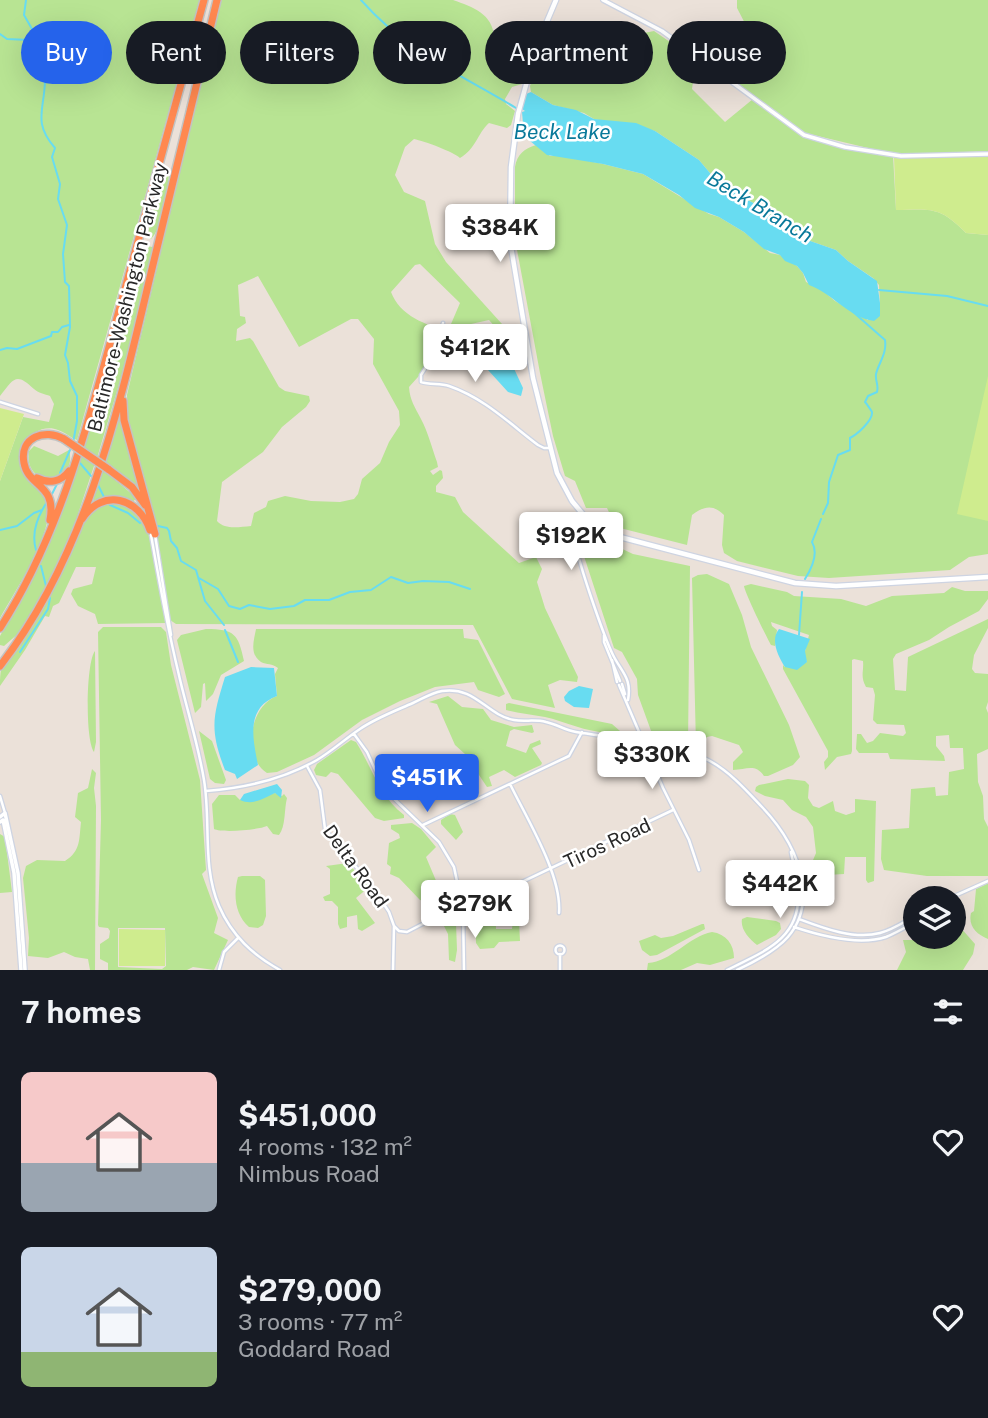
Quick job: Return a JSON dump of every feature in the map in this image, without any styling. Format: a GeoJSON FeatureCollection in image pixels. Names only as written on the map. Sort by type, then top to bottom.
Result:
{"type":"FeatureCollection","features":[{"type":"Feature","properties":{"kind":"highway","name":"Baltimore-Washington Parkway"},"geometry":{"type":"LineString","coordinates":[[0,628],[27,581],[49,531],[77,454],[98,387],[204,0]]}},
{"type":"Feature","properties":{"kind":"highway","name":"Baltimore-Washington Parkway"},"geometry":{"type":"LineString","coordinates":[[0,666],[38,609],[73,538],[98,470],[129,369],[218,0]]}},
{"type":"Feature","properties":{"kind":"highway"},"geometry":{"type":"LineString","coordinates":[[129,369],[123,413],[153,534]]}},
{"type":"Feature","properties":{"kind":"highway"},"geometry":{"type":"LineString","coordinates":[[49,531],[52,510],[50,500],[44,488],[26,471],[23,459],[26,447],[33,438],[42,433],[51,433],[64,439],[125,481],[144,509],[153,534]]}},
{"type":"Feature","properties":{"kind":"highway"},"geometry":{"type":"LineString","coordinates":[[51,433],[35,440],[27,451],[26,463],[33,475],[43,481],[58,480],[68,473],[77,454]]}},
{"type":"Feature","properties":{"kind":"highway"},"geometry":{"type":"LineString","coordinates":[[73,538],[88,511],[97,504],[112,500],[136,507],[153,534]]}},
{"type":"Feature","properties":{"kind":"main road"},"geometry":{"type":"LineString","coordinates":[[556,0],[537,45],[519,109],[513,147],[509,215],[511,251],[522,321],[550,448],[564,490],[586,518],[607,532],[626,540],[795,583],[836,586],[988,577]]}},
{"type":"Feature","properties":{"kind":"street"},"geometry":{"type":"LineString","coordinates":[[603,0],[662,31],[804,135],[845,147],[901,156],[988,154]]}},
{"type":"Feature","properties":{"kind":"street"},"geometry":{"type":"LineString","coordinates":[[443,323],[435,353],[421,375],[421,382],[446,385],[466,393],[489,406],[538,445],[550,448]]}},
{"type":"Feature","properties":{"kind":"street"},"geometry":{"type":"LineString","coordinates":[[0,402],[38,414]]}},
{"type":"Feature","properties":{"kind":"street"},"geometry":{"type":"LineString","coordinates":[[586,518],[577,530],[575,543],[604,631],[614,657],[623,668],[627,679],[630,691],[628,702]]}},
{"type":"Feature","properties":{"kind":"street"},"geometry":{"type":"LineString","coordinates":[[153,534],[172,642],[206,791],[213,889],[222,914],[238,938],[255,954],[280,970]]}},
{"type":"Feature","properties":{"kind":"street"},"geometry":{"type":"LineString","coordinates":[[604,631],[604,642],[620,683]]}},
{"type":"Feature","properties":{"kind":"street"},"geometry":{"type":"LineString","coordinates":[[611,657],[673,810],[689,840],[699,870]]}},
{"type":"Feature","properties":{"kind":"street"},"geometry":{"type":"LineString","coordinates":[[206,791],[259,783],[307,765],[367,725],[428,695],[449,691],[472,695],[507,718],[545,722],[566,730],[697,755],[723,769],[770,815],[797,861],[803,889],[797,918],[775,951],[737,970]]}},
{"type":"Feature","properties":{"kind":"street"},"geometry":{"type":"LineString","coordinates":[[423,825],[572,755],[582,733]]}},
{"type":"Feature","properties":{"kind":"street"},"geometry":{"type":"LineString","coordinates":[[354,734],[367,752],[384,789],[439,842],[452,863],[459,883],[463,910],[464,970]]}},
{"type":"Feature","properties":{"kind":"street","name":"Delta Road"},"geometry":{"type":"LineString","coordinates":[[307,765],[320,790],[325,829],[374,889],[389,912],[394,926],[393,970]]}},
{"type":"Feature","properties":{"kind":"street"},"geometry":{"type":"LineString","coordinates":[[510,784],[551,869],[557,886],[559,913]]}},
{"type":"Feature","properties":{"kind":"street"},"geometry":{"type":"LineString","coordinates":[[0,796],[14,873],[23,970]]}},
{"type":"Feature","properties":{"kind":"street"},"geometry":{"type":"LineString","coordinates":[[0,809],[3,817]]}},
{"type":"Feature","properties":{"kind":"street","name":"Tiros Road"},"geometry":{"type":"LineString","coordinates":[[394,926],[399,931],[407,932],[436,916],[463,910],[673,810]]}},
{"type":"Feature","properties":{"kind":"street"},"geometry":{"type":"LineString","coordinates":[[966,891],[988,881]]}},
{"type":"Feature","properties":{"kind":"street"},"geometry":{"type":"LineString","coordinates":[[797,918],[821,927],[866,935],[887,931],[903,922]]}},
{"type":"Feature","properties":{"kind":"street"},"geometry":{"type":"LineString","coordinates":[[793,926],[834,936],[872,939],[903,929]]}},
{"type":"Feature","properties":{"kind":"street"},"geometry":{"type":"LineString","coordinates":[[727,970],[773,946],[793,926]]}},
{"type":"Feature","properties":{"kind":"street"},"geometry":{"type":"LineString","coordinates":[[219,970],[224,952],[238,938]]}},
{"type":"Feature","properties":{"kind":"street"},"geometry":{"type":"LineString","coordinates":[[560,954],[560,970]]}},
{"type":"Feature","properties":{"kind":"street"},"geometry":{"type":"LineString","coordinates":[[746,961],[751,970]]}},
{"type":"Feature","properties":{"kind":"green space"},"geometry":{"type":"Polygon","coordinates":[[[0,0],[202,0],[194,21],[126,21],[126,84],[176,84],[77,440],[61,431],[48,428],[34,433],[24,445],[22,465],[44,492],[49,514],[32,561],[0,618],[0,481],[23,417],[49,422],[54,404],[50,396],[37,392],[19,379],[12,381],[0,396],[0,0]]]}},
{"type":"Feature","properties":{"kind":"green space"},"geometry":{"type":"Polygon","coordinates":[[[220,0],[453,0],[481,12],[489,21],[485,21],[485,84],[522,84],[512,87],[505,99],[506,104],[515,111],[511,125],[507,128],[489,123],[470,150],[460,158],[414,139],[405,147],[395,175],[404,192],[425,201],[435,244],[446,262],[502,324],[515,343],[514,349],[506,345],[504,337],[489,320],[462,326],[456,330],[454,348],[435,353],[409,387],[437,462],[438,467],[430,471],[433,475],[442,471],[443,478],[436,486],[436,492],[455,497],[463,512],[519,563],[536,557],[542,569],[537,582],[545,608],[578,677],[577,682],[560,680],[548,685],[555,708],[512,699],[473,625],[176,624],[170,620],[154,527],[128,422],[127,395],[200,84],[226,84],[226,21],[215,21],[220,0]],[[420,264],[415,265],[391,292],[407,313],[448,331],[460,303],[420,264]],[[258,276],[238,285],[240,316],[245,317],[246,323],[237,329],[236,341],[250,338],[279,387],[285,391],[309,396],[310,401],[282,427],[263,452],[222,482],[217,521],[220,524],[228,527],[251,526],[254,513],[266,507],[268,501],[285,496],[311,501],[340,502],[354,499],[362,479],[380,463],[400,425],[399,411],[373,364],[374,339],[358,319],[351,319],[299,347],[258,276]]]}},
{"type":"Feature","properties":{"kind":"green space"},"geometry":{"type":"Polygon","coordinates":[[[737,0],[988,0],[988,151],[893,155],[896,210],[934,211],[949,218],[966,233],[988,235],[988,554],[969,557],[950,570],[829,578],[798,576],[737,561],[724,553],[724,515],[716,509],[704,508],[692,515],[687,545],[616,527],[607,508],[586,508],[575,481],[565,476],[553,436],[515,239],[515,167],[519,155],[528,148],[536,145],[550,156],[564,156],[643,174],[744,232],[770,253],[780,255],[797,266],[806,282],[868,320],[880,303],[879,285],[873,278],[836,250],[793,235],[763,208],[715,179],[699,160],[655,131],[594,119],[584,113],[553,105],[531,92],[531,84],[653,84],[654,31],[667,40],[667,84],[693,84],[692,89],[725,122],[753,99],[798,133],[845,147],[889,153],[805,133],[737,84],[786,84],[786,21],[744,21],[737,8],[737,0]]]}},
{"type":"Feature","properties":{"kind":"green space"},"geometry":{"type":"Polygon","coordinates":[[[894,157],[988,157],[988,235],[966,233],[949,218],[934,211],[896,210],[894,157]]]}},
{"type":"Feature","properties":{"kind":"green space"},"geometry":{"type":"Polygon","coordinates":[[[165,169],[169,174],[166,199],[158,227],[151,239],[147,238],[162,170],[165,169]]]}},
{"type":"Feature","properties":{"kind":"green space"},"geometry":{"type":"Polygon","coordinates":[[[144,245],[152,247],[154,252],[97,458],[82,448],[137,254],[144,245]]]}},
{"type":"Feature","properties":{"kind":"green space"},"geometry":{"type":"Polygon","coordinates":[[[988,376],[988,521],[957,514],[988,376]]]}},
{"type":"Feature","properties":{"kind":"green space"},"geometry":{"type":"Polygon","coordinates":[[[0,408],[24,414],[0,481],[0,408]]]}},
{"type":"Feature","properties":{"kind":"green space"},"geometry":{"type":"Polygon","coordinates":[[[118,414],[123,420],[141,489],[103,462],[118,414]]]}},
{"type":"Feature","properties":{"kind":"green space"},"geometry":{"type":"Polygon","coordinates":[[[34,446],[58,456],[69,450],[70,462],[66,470],[51,478],[34,472],[29,464],[29,451],[34,446]]]}},
{"type":"Feature","properties":{"kind":"green space"},"geometry":{"type":"Polygon","coordinates":[[[80,453],[95,463],[74,535],[94,503],[94,492],[101,468],[133,495],[136,499],[131,503],[148,523],[167,623],[98,624],[95,614],[78,606],[71,594],[73,589],[92,584],[96,567],[76,567],[59,603],[53,606],[49,617],[45,616],[0,686],[3,662],[9,653],[20,647],[26,630],[4,646],[0,645],[0,636],[34,574],[71,487],[80,453]]]}},
{"type":"Feature","properties":{"kind":"green space"},"geometry":{"type":"Polygon","coordinates":[[[586,532],[633,554],[690,566],[688,744],[654,739],[638,695],[637,679],[622,652],[614,648],[582,550],[581,544],[586,532]]]}},
{"type":"Feature","properties":{"kind":"green space"},"geometry":{"type":"Polygon","coordinates":[[[707,574],[729,584],[751,647],[789,725],[800,757],[793,765],[768,776],[754,768],[733,770],[733,762],[743,752],[739,745],[712,736],[707,737],[702,748],[696,746],[692,578],[707,574]]]}},
{"type":"Feature","properties":{"kind":"green space"},"geometry":{"type":"Polygon","coordinates":[[[751,584],[794,596],[841,599],[866,606],[892,596],[944,593],[952,587],[965,591],[988,591],[988,599],[979,611],[929,640],[896,654],[893,659],[895,690],[906,691],[908,657],[988,619],[988,628],[974,655],[972,669],[975,673],[988,674],[988,749],[977,754],[978,782],[983,796],[984,819],[988,827],[988,876],[927,876],[884,870],[881,859],[882,830],[909,828],[911,789],[935,787],[936,796],[948,795],[949,772],[964,769],[963,748],[950,748],[949,735],[936,736],[936,746],[945,761],[890,759],[888,753],[859,753],[856,749],[857,734],[861,734],[867,743],[880,733],[903,736],[906,733],[904,725],[877,724],[873,720],[873,688],[866,687],[864,683],[863,661],[854,659],[852,751],[851,754],[837,757],[825,770],[824,762],[828,751],[783,669],[783,665],[785,667],[807,662],[804,655],[809,635],[771,622],[777,630],[775,646],[771,645],[745,590],[744,586],[751,584]]]}},
{"type":"Feature","properties":{"kind":"green space"},"geometry":{"type":"Polygon","coordinates":[[[103,627],[161,627],[166,632],[171,665],[200,780],[206,870],[202,874],[218,918],[214,933],[228,940],[214,970],[193,967],[187,970],[108,970],[108,963],[100,959],[100,944],[109,938],[110,931],[98,925],[101,820],[98,632],[103,627]],[[118,928],[118,967],[162,969],[166,966],[165,928],[118,928]]]}},
{"type":"Feature","properties":{"kind":"green space"},"geometry":{"type":"Polygon","coordinates":[[[206,629],[223,630],[234,635],[244,661],[221,675],[213,694],[206,701],[205,683],[203,684],[201,707],[195,713],[177,640],[181,635],[206,629]]]}},
{"type":"Feature","properties":{"kind":"green space"},"geometry":{"type":"Polygon","coordinates":[[[256,629],[463,629],[464,638],[478,640],[505,694],[499,697],[478,690],[474,682],[435,687],[362,720],[314,755],[277,772],[267,773],[259,766],[254,756],[252,732],[260,710],[277,696],[275,674],[278,668],[257,659],[253,647],[256,629]]]}},
{"type":"Feature","properties":{"kind":"green space"},"geometry":{"type":"Polygon","coordinates":[[[95,651],[94,752],[89,733],[88,701],[90,670],[95,651]]]}},
{"type":"Feature","properties":{"kind":"green space"},"geometry":{"type":"Polygon","coordinates":[[[448,696],[462,707],[483,709],[491,720],[514,727],[532,725],[532,733],[514,729],[510,731],[506,746],[526,753],[530,744],[540,740],[541,744],[532,748],[541,765],[515,777],[504,770],[489,777],[492,786],[487,787],[465,754],[455,745],[437,704],[429,702],[448,696]]]}},
{"type":"Feature","properties":{"kind":"green space"},"geometry":{"type":"Polygon","coordinates":[[[506,704],[612,724],[620,731],[591,731],[545,717],[506,710],[506,704]]]}},
{"type":"Feature","properties":{"kind":"green space"},"geometry":{"type":"Polygon","coordinates":[[[199,731],[212,741],[226,780],[224,784],[210,779],[199,731]]]}},
{"type":"Feature","properties":{"kind":"green space"},"geometry":{"type":"Polygon","coordinates":[[[351,740],[356,742],[382,790],[404,818],[384,821],[375,818],[338,774],[331,772],[326,777],[316,775],[314,770],[317,764],[351,740]]]}},
{"type":"Feature","properties":{"kind":"green space"},"geometry":{"type":"Polygon","coordinates":[[[92,769],[96,773],[95,970],[90,970],[88,959],[64,952],[48,958],[28,956],[29,938],[23,878],[26,866],[37,860],[65,861],[74,853],[81,822],[75,817],[78,793],[88,788],[92,769]]]}},
{"type":"Feature","properties":{"kind":"green space"},"geometry":{"type":"Polygon","coordinates":[[[788,779],[805,781],[809,785],[808,798],[813,806],[819,808],[833,801],[835,811],[846,815],[855,812],[855,799],[876,801],[874,881],[868,883],[866,880],[866,857],[845,857],[844,874],[811,876],[808,872],[816,853],[813,827],[806,817],[792,810],[783,800],[755,791],[759,785],[788,779]]]}},
{"type":"Feature","properties":{"kind":"green space"},"geometry":{"type":"Polygon","coordinates":[[[275,793],[282,796],[284,794],[287,798],[284,822],[279,835],[273,834],[267,826],[240,831],[214,829],[212,804],[219,795],[235,795],[240,800],[275,793]]]}},
{"type":"Feature","properties":{"kind":"green space"},"geometry":{"type":"Polygon","coordinates":[[[450,814],[455,815],[463,832],[456,840],[441,824],[441,820],[450,814]]]}},
{"type":"Feature","properties":{"kind":"green space"},"geometry":{"type":"Polygon","coordinates":[[[412,823],[421,829],[436,847],[426,857],[437,883],[441,902],[438,907],[428,906],[399,878],[390,874],[391,867],[387,864],[389,843],[400,838],[399,834],[391,829],[391,825],[412,823]]]}},
{"type":"Feature","properties":{"kind":"green space"},"geometry":{"type":"Polygon","coordinates":[[[0,834],[5,837],[12,892],[0,893],[0,834]]]}},
{"type":"Feature","properties":{"kind":"green space"},"geometry":{"type":"Polygon","coordinates":[[[348,863],[369,887],[356,898],[375,923],[362,931],[358,929],[357,915],[347,917],[347,927],[340,929],[338,907],[332,901],[325,901],[323,897],[330,894],[330,869],[326,866],[348,863]]]}},
{"type":"Feature","properties":{"kind":"green space"},"geometry":{"type":"Polygon","coordinates":[[[260,876],[265,880],[266,916],[263,925],[258,928],[249,927],[238,911],[236,891],[238,877],[260,876]]]}},
{"type":"Feature","properties":{"kind":"green space"},"geometry":{"type":"Polygon","coordinates":[[[988,883],[988,939],[974,929],[970,918],[974,911],[976,889],[988,883]]]}},
{"type":"Feature","properties":{"kind":"green space"},"geometry":{"type":"Polygon","coordinates":[[[495,902],[496,929],[512,929],[513,920],[519,921],[520,941],[499,942],[494,948],[480,949],[476,943],[475,920],[484,915],[495,902]]]}},
{"type":"Feature","properties":{"kind":"green space"},"geometry":{"type":"Polygon","coordinates":[[[747,917],[776,921],[780,923],[781,929],[776,935],[757,945],[748,937],[742,926],[742,919],[747,917]]]}},
{"type":"Feature","properties":{"kind":"green space"},"geometry":{"type":"Polygon","coordinates":[[[448,920],[456,923],[455,962],[449,960],[448,934],[443,924],[448,920]]]}},
{"type":"Feature","properties":{"kind":"green space"},"geometry":{"type":"Polygon","coordinates":[[[702,924],[705,929],[657,955],[650,956],[642,950],[639,941],[655,935],[661,938],[673,936],[702,924]]]}},
{"type":"Feature","properties":{"kind":"green space"},"geometry":{"type":"Polygon","coordinates":[[[119,929],[165,930],[165,966],[119,966],[119,929]]]}},
{"type":"Feature","properties":{"kind":"green space"},"geometry":{"type":"Polygon","coordinates":[[[712,932],[728,940],[733,948],[734,958],[710,965],[697,963],[681,970],[647,970],[648,963],[656,962],[696,938],[712,932]]]}},
{"type":"Feature","properties":{"kind":"green space"},"geometry":{"type":"Polygon","coordinates":[[[966,934],[975,944],[973,954],[963,970],[897,970],[905,949],[966,949],[966,934]]]}},
{"type":"Feature","properties":{"kind":"water","name":"Beck Lake"},"geometry":{"type":"Polygon","coordinates":[[[531,92],[553,105],[576,110],[594,119],[636,123],[655,131],[699,160],[715,179],[763,208],[793,235],[836,250],[877,281],[880,316],[874,321],[856,315],[809,285],[797,266],[764,249],[744,232],[719,217],[695,208],[679,195],[643,174],[547,155],[524,136],[522,112],[525,111],[522,109],[526,94],[531,92]]]}},
{"type":"Feature","properties":{"kind":"water"},"geometry":{"type":"Polygon","coordinates":[[[501,356],[510,360],[523,388],[521,396],[508,392],[488,370],[494,360],[501,356]]]}},
{"type":"Feature","properties":{"kind":"water"},"geometry":{"type":"Polygon","coordinates":[[[779,629],[810,639],[805,651],[807,662],[797,670],[785,667],[778,653],[775,638],[779,629]]]}},
{"type":"Feature","properties":{"kind":"water"},"geometry":{"type":"Polygon","coordinates":[[[251,667],[274,668],[277,696],[267,701],[256,716],[253,735],[258,765],[237,779],[235,774],[225,770],[214,723],[225,677],[251,667]]]}},
{"type":"Feature","properties":{"kind":"water"},"geometry":{"type":"Polygon","coordinates":[[[579,686],[593,689],[589,708],[574,707],[565,701],[564,697],[569,691],[579,686]]]}},
{"type":"Feature","properties":{"kind":"water"},"geometry":{"type":"Polygon","coordinates":[[[277,784],[282,790],[281,798],[275,793],[254,802],[240,800],[244,794],[277,784]]]}},
{"type":"Feature","properties":{"kind":"waterway"},"geometry":{"type":"LineString","coordinates":[[26,0],[24,15],[50,74],[45,79],[41,115],[44,130],[55,148],[52,157],[60,184],[58,199],[67,225],[63,254],[65,282],[69,286],[70,327],[65,355],[70,381],[77,396],[77,421],[73,443]]}},
{"type":"Feature","properties":{"kind":"waterway","name":"Beck Branch"},"geometry":{"type":"LineString","coordinates":[[361,0],[415,48],[516,108]]}},
{"type":"Feature","properties":{"kind":"waterway"},"geometry":{"type":"LineString","coordinates":[[0,34],[7,39],[21,40]]}},
{"type":"Feature","properties":{"kind":"waterway","name":"Beck Branch"},"geometry":{"type":"LineString","coordinates":[[879,290],[947,296],[988,306]]}},
{"type":"Feature","properties":{"kind":"waterway"},"geometry":{"type":"LineString","coordinates":[[823,514],[828,503],[829,482],[838,455],[850,450],[850,438],[864,427],[872,416],[865,402],[868,396],[877,392],[876,374],[885,350],[885,340],[852,311]]}},
{"type":"Feature","properties":{"kind":"waterway"},"geometry":{"type":"LineString","coordinates":[[0,350],[17,349],[51,336],[52,332],[58,332],[69,325]]}},
{"type":"Feature","properties":{"kind":"waterway"},"geometry":{"type":"LineString","coordinates":[[60,473],[70,450]]}},
{"type":"Feature","properties":{"kind":"waterway"},"geometry":{"type":"LineString","coordinates":[[80,463],[91,476]]}},
{"type":"Feature","properties":{"kind":"waterway"},"geometry":{"type":"LineString","coordinates":[[52,494],[57,484]]}},
{"type":"Feature","properties":{"kind":"waterway"},"geometry":{"type":"LineString","coordinates":[[98,485],[104,497]]}},
{"type":"Feature","properties":{"kind":"waterway"},"geometry":{"type":"LineString","coordinates":[[36,550],[36,525],[47,502]]}},
{"type":"Feature","properties":{"kind":"waterway"},"geometry":{"type":"LineString","coordinates":[[110,505],[128,513],[140,523]]}},
{"type":"Feature","properties":{"kind":"waterway"},"geometry":{"type":"LineString","coordinates":[[0,530],[17,526],[42,510]]}},
{"type":"Feature","properties":{"kind":"waterway"},"geometry":{"type":"LineString","coordinates":[[805,579],[814,561],[812,542],[821,519]]}},
{"type":"Feature","properties":{"kind":"waterway"},"geometry":{"type":"LineString","coordinates":[[158,526],[167,528],[181,561],[196,570],[205,601],[224,625]]}},
{"type":"Feature","properties":{"kind":"waterway"},"geometry":{"type":"LineString","coordinates":[[41,566],[46,586]]}},
{"type":"Feature","properties":{"kind":"waterway"},"geometry":{"type":"LineString","coordinates":[[199,578],[218,589],[229,606],[240,609],[249,605],[270,609],[294,606],[305,600],[329,600],[350,592],[371,590],[391,577],[408,583],[449,582],[470,589]]}},
{"type":"Feature","properties":{"kind":"waterway"},"geometry":{"type":"LineString","coordinates":[[799,635],[802,592]]}},
{"type":"Feature","properties":{"kind":"waterway"},"geometry":{"type":"LineString","coordinates":[[20,652],[48,609],[50,598]]}},
{"type":"Feature","properties":{"kind":"waterway"},"geometry":{"type":"LineString","coordinates":[[225,630],[238,662]]}}]}
